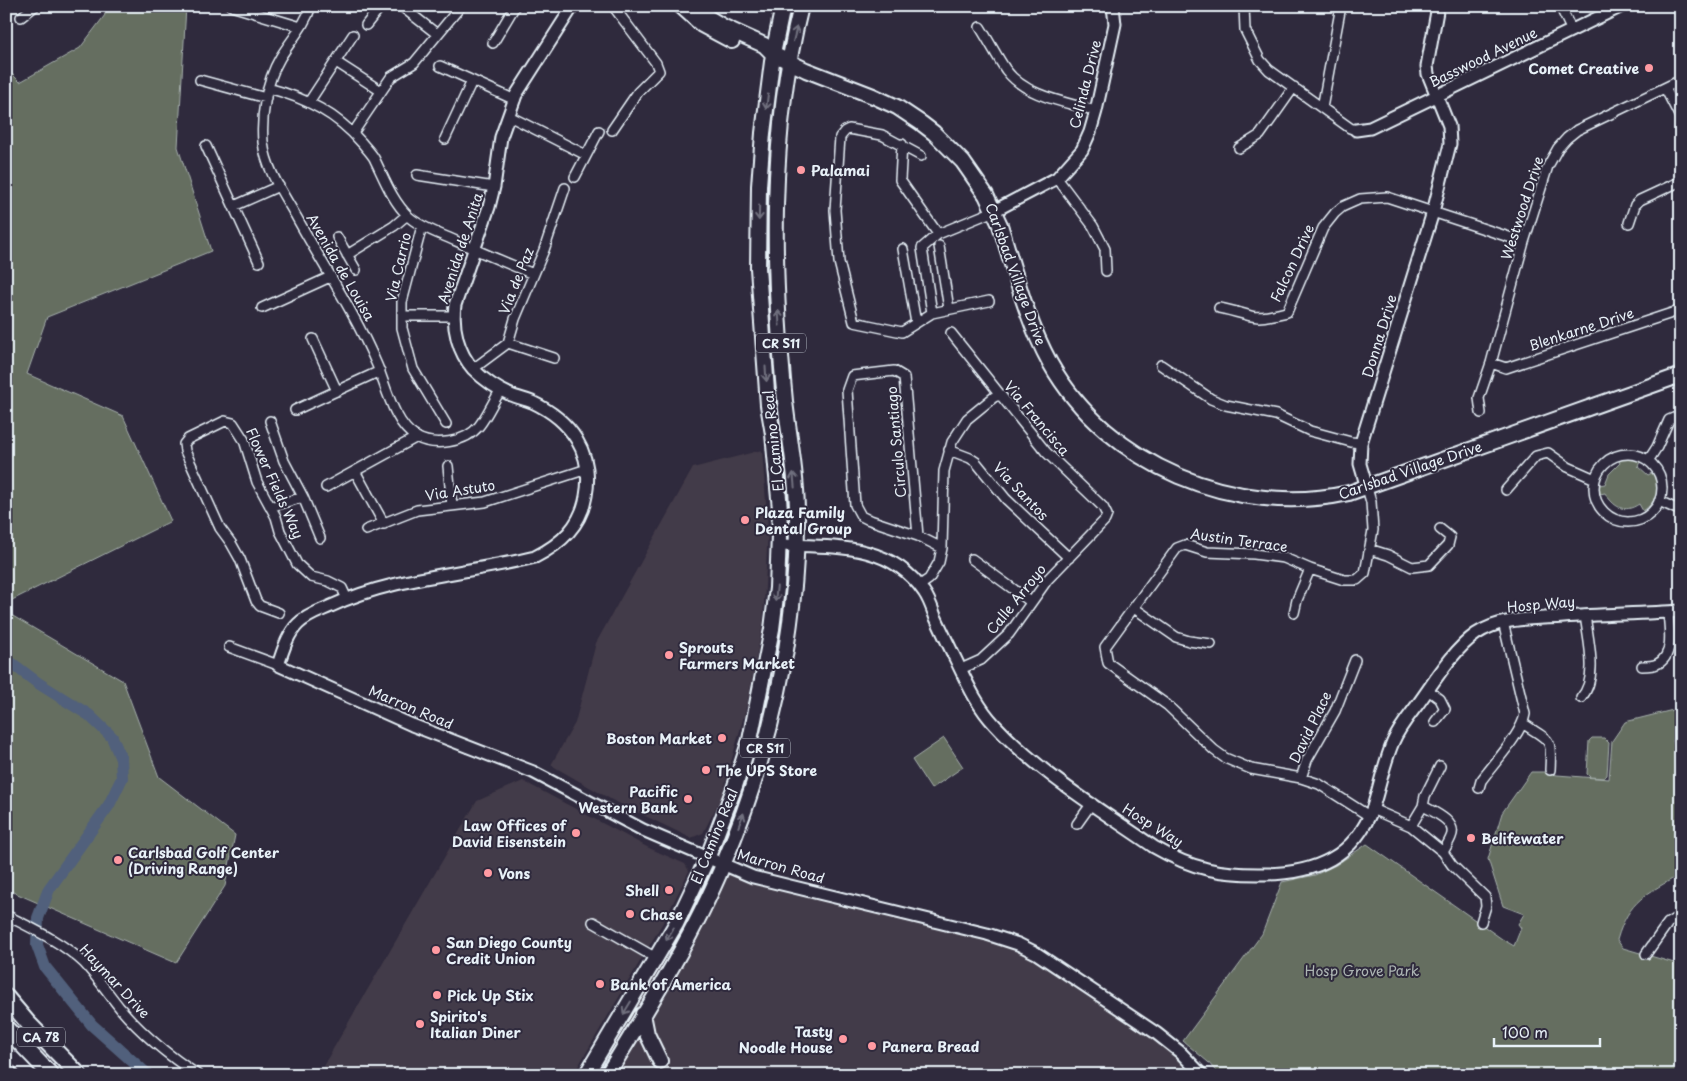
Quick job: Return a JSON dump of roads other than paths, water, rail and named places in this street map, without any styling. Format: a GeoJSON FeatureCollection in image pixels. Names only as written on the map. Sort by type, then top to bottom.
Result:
{"type":"FeatureCollection","features":[{"type":"Feature","properties":{"kind":"highway","name":"CA 78"},"geometry":{"type":"LineString","coordinates":[[6,996],[48,1044],[79,1075]]}},
{"type":"Feature","properties":{"kind":"highway","name":"CA 78"},"geometry":{"type":"LineString","coordinates":[[6,1028],[51,1075]]}},
{"type":"Feature","properties":{"kind":"main road","name":"Carlsbad Village Drive"},"geometry":{"type":"LineString","coordinates":[[680,6],[713,32],[763,54],[773,54]]}},
{"type":"Feature","properties":{"kind":"main road","name":"Carlsbad Village Drive"},"geometry":{"type":"LineString","coordinates":[[696,6],[709,18],[764,45],[773,54],[897,107],[934,133],[963,162],[994,211],[1000,224],[1032,326],[1051,364],[1066,388],[1105,430],[1128,448],[1148,461],[1183,479],[1218,491],[1280,500],[1337,496],[1367,488],[1681,375]]}},
{"type":"Feature","properties":{"kind":"main road","name":"El Camino Real"},"geometry":{"type":"LineString","coordinates":[[586,1075],[676,924],[707,859],[735,786],[750,740],[772,629],[780,545],[780,509],[773,434],[768,405],[758,268],[760,171],[763,133],[773,54],[782,6]]}},
{"type":"Feature","properties":{"kind":"main road","name":"El Camino Real"},"geometry":{"type":"LineString","coordinates":[[607,1075],[696,923],[723,866],[751,792],[766,745],[789,632],[797,546],[797,508],[790,432],[785,403],[775,267],[776,185],[780,135],[792,43],[801,6]]}},
{"type":"Feature","properties":{"kind":"main road"},"geometry":{"type":"LineString","coordinates":[[643,1014],[647,1034],[660,1061]]}},
{"type":"Feature","properties":{"kind":"street"},"geometry":{"type":"LineString","coordinates":[[21,17],[35,6]]}},
{"type":"Feature","properties":{"kind":"street"},"geometry":{"type":"LineString","coordinates":[[231,6],[301,27]]}},
{"type":"Feature","properties":{"kind":"street","name":"Avenida de Louisa"},"geometry":{"type":"LineString","coordinates":[[310,6],[308,17],[280,58],[271,75],[262,127],[263,144],[279,186],[359,326],[380,371],[398,419],[407,430],[417,437]]}},
{"type":"Feature","properties":{"kind":"street"},"geometry":{"type":"LineString","coordinates":[[366,25],[381,6]]}},
{"type":"Feature","properties":{"kind":"street"},"geometry":{"type":"LineString","coordinates":[[401,6],[437,34]]}},
{"type":"Feature","properties":{"kind":"street"},"geometry":{"type":"LineString","coordinates":[[353,133],[391,77],[414,63],[461,6]]}},
{"type":"Feature","properties":{"kind":"street"},"geometry":{"type":"LineString","coordinates":[[493,43],[515,6]]}},
{"type":"Feature","properties":{"kind":"street","name":"Avenida de Anita"},"geometry":{"type":"LineString","coordinates":[[278,665],[293,631],[299,623],[310,616],[347,599],[380,587],[417,578],[526,559],[546,552],[566,536],[582,513],[587,489],[586,461],[578,442],[569,428],[552,412],[531,401],[500,390],[491,385],[473,369],[457,340],[454,316],[455,305],[490,207],[502,137],[516,95],[573,6]]}},
{"type":"Feature","properties":{"kind":"street"},"geometry":{"type":"LineString","coordinates":[[612,130],[638,92],[658,73],[658,67],[613,6]]}},
{"type":"Feature","properties":{"kind":"street","name":"Celinda Drive"},"geometry":{"type":"LineString","coordinates":[[994,211],[1057,178],[1082,150],[1096,111],[1115,24],[1113,6]]}},
{"type":"Feature","properties":{"kind":"street"},"geometry":{"type":"LineString","coordinates":[[1244,6],[1245,30],[1254,51],[1269,70],[1350,128],[1356,130]]}},
{"type":"Feature","properties":{"kind":"street"},"geometry":{"type":"LineString","coordinates":[[1322,108],[1341,6]]}},
{"type":"Feature","properties":{"kind":"street","name":"Donna Drive"},"geometry":{"type":"LineString","coordinates":[[1310,568],[1344,580],[1357,580],[1366,573],[1373,530],[1371,502],[1360,464],[1361,443],[1433,212],[1450,144],[1449,126],[1436,96],[1427,66],[1438,6]]}},
{"type":"Feature","properties":{"kind":"street"},"geometry":{"type":"LineString","coordinates":[[1560,6],[1572,31]]}},
{"type":"Feature","properties":{"kind":"street","name":"Basswood Avenue"},"geometry":{"type":"LineString","coordinates":[[1356,130],[1370,128],[1622,6]]}},
{"type":"Feature","properties":{"kind":"street"},"geometry":{"type":"LineString","coordinates":[[980,27],[1007,70],[1018,83],[1041,94],[1096,111]]}},
{"type":"Feature","properties":{"kind":"street"},"geometry":{"type":"LineString","coordinates":[[309,102],[353,36]]}},
{"type":"Feature","properties":{"kind":"street"},"geometry":{"type":"LineString","coordinates":[[336,62],[381,91]]}},
{"type":"Feature","properties":{"kind":"street"},"geometry":{"type":"LineString","coordinates":[[440,66],[515,100]]}},
{"type":"Feature","properties":{"kind":"street"},"geometry":{"type":"LineString","coordinates":[[200,80],[267,93],[291,94],[334,116],[353,133],[372,156],[391,194],[407,215],[422,226],[533,274]]}},
{"type":"Feature","properties":{"kind":"street","name":"Westwood Drive"},"geometry":{"type":"LineString","coordinates":[[1481,413],[1479,398],[1491,363],[1524,242],[1548,166],[1558,148],[1577,130],[1681,80]]}},
{"type":"Feature","properties":{"kind":"street"},"geometry":{"type":"LineString","coordinates":[[445,138],[472,81]]}},
{"type":"Feature","properties":{"kind":"street"},"geometry":{"type":"LineString","coordinates":[[1239,148],[1260,135],[1294,88]]}},
{"type":"Feature","properties":{"kind":"street"},"geometry":{"type":"LineString","coordinates":[[1665,88],[1681,119]]}},
{"type":"Feature","properties":{"kind":"street"},"geometry":{"type":"LineString","coordinates":[[509,116],[586,155]]}},
{"type":"Feature","properties":{"kind":"street"},"geometry":{"type":"LineString","coordinates":[[921,156],[902,144],[882,135],[849,129],[840,137],[835,210],[839,262],[854,322],[902,332],[932,313],[989,301]]}},
{"type":"Feature","properties":{"kind":"street"},"geometry":{"type":"LineString","coordinates":[[575,177],[599,131]]}},
{"type":"Feature","properties":{"kind":"street"},"geometry":{"type":"LineString","coordinates":[[902,144],[900,180],[938,234]]}},
{"type":"Feature","properties":{"kind":"street"},"geometry":{"type":"LineString","coordinates":[[206,146],[259,262]]}},
{"type":"Feature","properties":{"kind":"street"},"geometry":{"type":"LineString","coordinates":[[416,175],[494,187]]}},
{"type":"Feature","properties":{"kind":"street"},"geometry":{"type":"LineString","coordinates":[[1057,178],[1097,233],[1105,249],[1106,271]]}},
{"type":"Feature","properties":{"kind":"street"},"geometry":{"type":"LineString","coordinates":[[1629,223],[1635,205],[1640,200],[1681,181]]}},
{"type":"Feature","properties":{"kind":"street"},"geometry":{"type":"LineString","coordinates":[[234,206],[279,186]]}},
{"type":"Feature","properties":{"kind":"street","name":"Via de Paz"},"geometry":{"type":"LineString","coordinates":[[508,343],[515,319],[544,250],[565,188]]}},
{"type":"Feature","properties":{"kind":"street","name":"Falcon Drive"},"geometry":{"type":"LineString","coordinates":[[1219,308],[1238,311],[1252,316],[1268,316],[1287,312],[1322,228],[1342,207],[1360,199],[1386,197],[1524,242]]}},
{"type":"Feature","properties":{"kind":"street"},"geometry":{"type":"LineString","coordinates":[[932,313],[922,248],[938,234],[994,211]]}},
{"type":"Feature","properties":{"kind":"street"},"geometry":{"type":"LineString","coordinates":[[347,255],[394,226],[407,215]]}},
{"type":"Feature","properties":{"kind":"street","name":"Via Carrio"},"geometry":{"type":"LineString","coordinates":[[422,226],[402,302],[402,328],[413,369],[446,424]]}},
{"type":"Feature","properties":{"kind":"street"},"geometry":{"type":"LineString","coordinates":[[336,238],[356,270]]}},
{"type":"Feature","properties":{"kind":"street"},"geometry":{"type":"LineString","coordinates":[[939,246],[949,309]]}},
{"type":"Feature","properties":{"kind":"street"},"geometry":{"type":"LineString","coordinates":[[903,249],[916,323]]}},
{"type":"Feature","properties":{"kind":"street"},"geometry":{"type":"LineString","coordinates":[[262,308],[330,277]]}},
{"type":"Feature","properties":{"kind":"street","name":"Blenkarne Drive"},"geometry":{"type":"LineString","coordinates":[[1491,363],[1506,368],[1681,310]]}},
{"type":"Feature","properties":{"kind":"street"},"geometry":{"type":"LineString","coordinates":[[402,316],[454,316]]}},
{"type":"Feature","properties":{"kind":"street","name":"Via Francisca"},"geometry":{"type":"LineString","coordinates":[[951,333],[999,396],[1046,452],[1103,507],[1107,516]]}},
{"type":"Feature","properties":{"kind":"street"},"geometry":{"type":"LineString","coordinates":[[313,339],[337,391]]}},
{"type":"Feature","properties":{"kind":"street"},"geometry":{"type":"LineString","coordinates":[[473,369],[508,343],[554,358]]}},
{"type":"Feature","properties":{"kind":"street"},"geometry":{"type":"LineString","coordinates":[[1161,365],[1211,399],[1226,405],[1276,415],[1310,431],[1361,443]]}},
{"type":"Feature","properties":{"kind":"street"},"geometry":{"type":"LineString","coordinates":[[295,410],[380,371]]}},
{"type":"Feature","properties":{"kind":"street","name":"Circulo Santiago"},"geometry":{"type":"LineString","coordinates":[[894,371],[904,377],[918,536],[867,519],[861,516],[855,505],[847,390],[852,376],[894,371]]}},
{"type":"Feature","properties":{"kind":"street"},"geometry":{"type":"LineString","coordinates":[[326,488],[417,437],[436,442],[462,438],[478,427],[500,390]]}},
{"type":"Feature","properties":{"kind":"street"},"geometry":{"type":"LineString","coordinates":[[919,586],[929,579],[939,562],[942,548],[944,471],[952,442],[967,419],[994,396],[999,396]]}},
{"type":"Feature","properties":{"kind":"street"},"geometry":{"type":"LineString","coordinates":[[1648,461],[1657,448],[1669,420],[1681,415]]}},
{"type":"Feature","properties":{"kind":"street"},"geometry":{"type":"LineString","coordinates":[[270,421],[284,461],[303,497],[320,538]]}},
{"type":"Feature","properties":{"kind":"street","name":"Flower Fields Way"},"geometry":{"type":"LineString","coordinates":[[279,613],[260,606],[256,601],[240,559],[232,543],[220,528],[185,451],[184,444],[188,438],[225,422],[233,423],[244,440],[257,482],[297,564],[312,577],[328,581],[342,588],[347,599]]}},
{"type":"Feature","properties":{"kind":"street","name":"Via Santos"},"geometry":{"type":"LineString","coordinates":[[949,450],[976,462],[1006,499],[1069,558]]}},
{"type":"Feature","properties":{"kind":"street"},"geometry":{"type":"LineString","coordinates":[[1506,490],[1536,456],[1548,453],[1568,467],[1595,480]]}},
{"type":"Feature","properties":{"kind":"street"},"geometry":{"type":"LineString","coordinates":[[1633,454],[1648,461],[1654,466],[1661,480],[1662,488],[1659,501],[1651,512],[1641,519],[1629,522],[1616,519],[1605,512],[1599,505],[1596,496],[1595,480],[1605,463],[1617,456],[1633,454]]}},
{"type":"Feature","properties":{"kind":"street"},"geometry":{"type":"LineString","coordinates":[[448,466],[452,506]]}},
{"type":"Feature","properties":{"kind":"street","name":"Via Astuto"},"geometry":{"type":"LineString","coordinates":[[366,530],[417,510],[486,502],[587,469]]}},
{"type":"Feature","properties":{"kind":"street"},"geometry":{"type":"LineString","coordinates":[[355,471],[384,524]]}},
{"type":"Feature","properties":{"kind":"street"},"geometry":{"type":"LineString","coordinates":[[270,507],[303,497]]}},
{"type":"Feature","properties":{"kind":"street"},"geometry":{"type":"LineString","coordinates":[[1659,501],[1681,511]]}},
{"type":"Feature","properties":{"kind":"street","name":"Calle Arroyo"},"geometry":{"type":"LineString","coordinates":[[961,670],[981,660],[1009,634],[1048,579],[1107,516]]}},
{"type":"Feature","properties":{"kind":"street"},"geometry":{"type":"LineString","coordinates":[[1370,549],[1388,555],[1412,567],[1429,565],[1448,545],[1450,537],[1440,529]]}},
{"type":"Feature","properties":{"kind":"street"},"geometry":{"type":"LineString","coordinates":[[918,536],[942,548]]}},
{"type":"Feature","properties":{"kind":"street","name":"Austin Terrace"},"geometry":{"type":"LineString","coordinates":[[1134,608],[1177,548],[1185,544],[1208,552],[1254,554],[1284,558],[1310,568]]}},
{"type":"Feature","properties":{"kind":"street","name":"Hosp Way"},"geometry":{"type":"LineString","coordinates":[[780,545],[848,548],[868,552],[881,556],[907,573],[925,593],[982,710],[995,725],[1040,766],[1154,847],[1174,858],[1206,870],[1239,875],[1291,873],[1320,865],[1342,852],[1359,833],[1371,812],[1385,761],[1394,739],[1456,652],[1477,633],[1510,620],[1681,611]]}},
{"type":"Feature","properties":{"kind":"street"},"geometry":{"type":"LineString","coordinates":[[972,559],[1031,602]]}},
{"type":"Feature","properties":{"kind":"street"},"geometry":{"type":"LineString","coordinates":[[1294,613],[1297,600],[1310,568]]}},
{"type":"Feature","properties":{"kind":"street"},"geometry":{"type":"LineString","coordinates":[[1211,644],[1176,637],[1134,608],[1105,647],[1108,663],[1167,704],[1214,750],[1226,758],[1252,768],[1301,778],[1326,787],[1371,812],[1411,826],[1443,852],[1452,865],[1485,897],[1486,906],[1481,922]]}},
{"type":"Feature","properties":{"kind":"street"},"geometry":{"type":"LineString","coordinates":[[1642,666],[1662,661],[1669,650],[1668,612]]}},
{"type":"Feature","properties":{"kind":"street"},"geometry":{"type":"LineString","coordinates":[[1581,698],[1586,691],[1591,675],[1585,616]]}},
{"type":"Feature","properties":{"kind":"street"},"geometry":{"type":"LineString","coordinates":[[1479,788],[1481,781],[1524,724],[1525,714],[1503,622]]}},
{"type":"Feature","properties":{"kind":"street","name":"Marron Road"},"geometry":{"type":"LineString","coordinates":[[229,647],[278,665],[412,725],[533,772],[643,830],[723,866],[753,877],[987,934],[1018,944],[1036,953],[1156,1033],[1180,1052],[1202,1075]]}},
{"type":"Feature","properties":{"kind":"street","name":"David Place"},"geometry":{"type":"LineString","coordinates":[[1301,778],[1307,760],[1335,711],[1355,660]]}},
{"type":"Feature","properties":{"kind":"street"},"geometry":{"type":"LineString","coordinates":[[1428,690],[1440,699],[1445,708],[1435,722]]}},
{"type":"Feature","properties":{"kind":"street"},"geometry":{"type":"LineString","coordinates":[[1524,724],[1548,740],[1551,746],[1550,770]]}},
{"type":"Feature","properties":{"kind":"street"},"geometry":{"type":"LineString","coordinates":[[1411,826],[1423,806],[1425,796],[1440,766]]}},
{"type":"Feature","properties":{"kind":"street"},"geometry":{"type":"LineString","coordinates":[[1077,824],[1092,803]]}},
{"type":"Feature","properties":{"kind":"street"},"geometry":{"type":"LineString","coordinates":[[1423,806],[1444,818],[1452,826],[1452,836],[1443,852]]}},
{"type":"Feature","properties":{"kind":"street","name":"Haymar Drive"},"geometry":{"type":"LineString","coordinates":[[6,915],[69,951],[84,964],[121,1009],[153,1041],[198,1075]]}},
{"type":"Feature","properties":{"kind":"street"},"geometry":{"type":"LineString","coordinates":[[1646,954],[1668,923],[1681,915]]}},
{"type":"Feature","properties":{"kind":"street"},"geometry":{"type":"LineString","coordinates":[[593,922],[656,958]]}},
{"type":"Feature","properties":{"kind":"street"},"geometry":{"type":"LineString","coordinates":[[1668,923],[1681,926]]}},
{"type":"Feature","properties":{"kind":"street"},"geometry":{"type":"LineString","coordinates":[[6,1068],[13,1075]]}},
{"type":"Feature","properties":{"kind":"waterway"},"geometry":{"type":"LineString","coordinates":[[6,659],[38,683],[89,715],[112,737],[121,759],[122,778],[109,805],[49,889],[38,918],[37,945],[45,967],[92,1025],[148,1075]]}},
{"type":"Feature","properties":{"kind":"place","name":"Comet Creative"},"geometry":{"type":"Point","coordinates":[1649,68]}},
{"type":"Feature","properties":{"kind":"place","name":"Palamai"},"geometry":{"type":"Point","coordinates":[801,170]}},
{"type":"Feature","properties":{"kind":"place","name":"Plaza Family Dental Group"},"geometry":{"type":"Point","coordinates":[745,520]}},
{"type":"Feature","properties":{"kind":"place","name":"Sprouts Farmers Market"},"geometry":{"type":"Point","coordinates":[669,655]}},
{"type":"Feature","properties":{"kind":"place","name":"Boston Market"},"geometry":{"type":"Point","coordinates":[722,738]}},
{"type":"Feature","properties":{"kind":"place","name":"The UPS Store"},"geometry":{"type":"Point","coordinates":[706,770]}},
{"type":"Feature","properties":{"kind":"place","name":"Pacific Western Bank"},"geometry":{"type":"Point","coordinates":[688,799]}},
{"type":"Feature","properties":{"kind":"place","name":"Law Offices of David Eisenstein"},"geometry":{"type":"Point","coordinates":[576,833]}},
{"type":"Feature","properties":{"kind":"place","name":"Belifewater"},"geometry":{"type":"Point","coordinates":[1471,838]}},
{"type":"Feature","properties":{"kind":"place","name":"Carlsbad Golf Center (Driving Range)"},"geometry":{"type":"Point","coordinates":[118,860]}},
{"type":"Feature","properties":{"kind":"place","name":"Vons"},"geometry":{"type":"Point","coordinates":[488,873]}},
{"type":"Feature","properties":{"kind":"place","name":"Shell"},"geometry":{"type":"Point","coordinates":[669,890]}},
{"type":"Feature","properties":{"kind":"place","name":"Chase"},"geometry":{"type":"Point","coordinates":[630,914]}},
{"type":"Feature","properties":{"kind":"place","name":"San Diego County Credit Union"},"geometry":{"type":"Point","coordinates":[436,950]}},
{"type":"Feature","properties":{"kind":"place","name":"Bank of America"},"geometry":{"type":"Point","coordinates":[600,984]}},
{"type":"Feature","properties":{"kind":"place","name":"Pick Up Stix"},"geometry":{"type":"Point","coordinates":[437,995]}},
{"type":"Feature","properties":{"kind":"place","name":"Spirito's Italian Diner"},"geometry":{"type":"Point","coordinates":[420,1024]}},
{"type":"Feature","properties":{"kind":"place","name":"Tasty Noodle House"},"geometry":{"type":"Point","coordinates":[843,1039]}},
{"type":"Feature","properties":{"kind":"place","name":"Panera Bread"},"geometry":{"type":"Point","coordinates":[872,1046]}},
{"type":"Feature","properties":{"kind":"park label","name":"Hosp Grove Park"},"geometry":{"type":"Point","coordinates":[1362,970]}}]}
